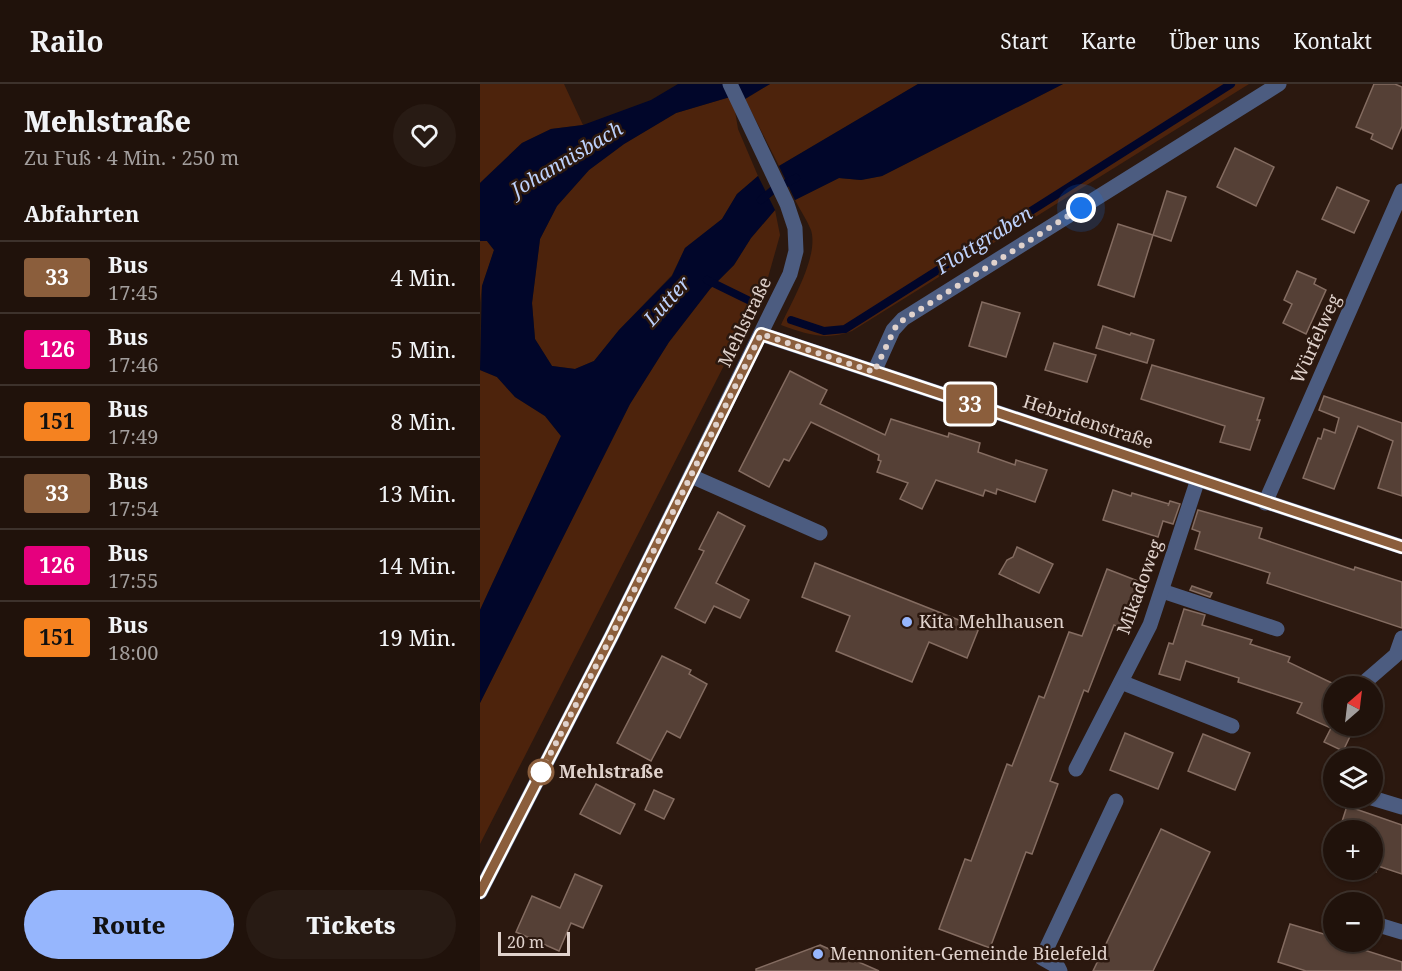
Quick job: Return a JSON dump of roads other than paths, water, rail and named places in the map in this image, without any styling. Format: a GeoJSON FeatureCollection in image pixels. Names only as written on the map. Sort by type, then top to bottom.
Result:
{"type":"FeatureCollection","features":[{"type":"Feature","properties":{"kind":"street","name":"Mehlstraße"},"geometry":{"type":"LineString","coordinates":[[480,892],[691,476],[790,274],[796,251],[795,228],[787,204],[730,84]]}},
{"type":"Feature","properties":{"kind":"street"},"geometry":{"type":"LineString","coordinates":[[874,372],[893,330],[903,320],[1280,84]]}},
{"type":"Feature","properties":{"kind":"street","name":"Würfelweg"},"geometry":{"type":"LineString","coordinates":[[1265,503],[1402,191]]}},
{"type":"Feature","properties":{"kind":"street","name":"Hebridenstraße"},"geometry":{"type":"LineString","coordinates":[[761,334],[1402,547]]}},
{"type":"Feature","properties":{"kind":"street"},"geometry":{"type":"LineString","coordinates":[[691,476],[820,533]]}},
{"type":"Feature","properties":{"kind":"street","name":"Mikadoweg"},"geometry":{"type":"LineString","coordinates":[[1076,769],[1150,625],[1198,479]]}},
{"type":"Feature","properties":{"kind":"street"},"geometry":{"type":"LineString","coordinates":[[1162,591],[1277,629]]}},
{"type":"Feature","properties":{"kind":"street"},"geometry":{"type":"LineString","coordinates":[[1372,676],[1396,655],[1402,639]]}},
{"type":"Feature","properties":{"kind":"street"},"geometry":{"type":"LineString","coordinates":[[1121,682],[1232,726]]}},
{"type":"Feature","properties":{"kind":"street"},"geometry":{"type":"LineString","coordinates":[[1060,971],[1058,967],[1042,958],[1116,801]]}},
{"type":"Feature","properties":{"kind":"street"},"geometry":{"type":"LineString","coordinates":[[1383,801],[1402,807]]}},
{"type":"Feature","properties":{"kind":"street"},"geometry":{"type":"LineString","coordinates":[[1383,926],[1402,932]]}},
{"type":"Feature","properties":{"kind":"water","name":"Johannisbach"},"geometry":{"type":"Polygon","coordinates":[[[678,84],[723,84],[730,97],[676,113],[624,144],[589,170],[557,206],[540,239],[532,303],[535,339],[552,366],[575,369],[594,361],[619,330],[672,276],[685,248],[722,219],[737,194],[758,176],[775,210],[751,238],[734,265],[710,289],[669,342],[630,404],[480,703],[480,610],[561,436],[545,416],[515,397],[497,377],[480,370],[482,286],[494,250],[487,241],[480,241],[480,183],[522,143],[551,129],[583,125],[651,100],[678,84]]]}},
{"type":"Feature","properties":{"kind":"water"},"geometry":{"type":"Polygon","coordinates":[[[737,84],[770,84],[745,99],[737,84]]]}},
{"type":"Feature","properties":{"kind":"water"},"geometry":{"type":"Polygon","coordinates":[[[918,84],[1063,84],[882,176],[861,180],[839,178],[795,200],[779,166],[918,84]]]}},
{"type":"Feature","properties":{"kind":"waterway","name":"Flottgraben"},"geometry":{"type":"LineString","coordinates":[[791,320],[824,331],[845,329],[1231,84]]}},
{"type":"Feature","properties":{"kind":"waterway","name":"Lutter"},"geometry":{"type":"LineString","coordinates":[[761,200],[773,190],[796,178]]}},
{"type":"Feature","properties":{"kind":"waterway","name":"Flottgraben"},"geometry":{"type":"LineString","coordinates":[[707,280],[752,302]]}},
{"type":"Feature","properties":{"kind":"place","name":"Kita Mehlhausen"},"geometry":{"type":"Point","coordinates":[907,622]}},
{"type":"Feature","properties":{"kind":"place","name":"Mehlstraße"},"geometry":{"type":"Point","coordinates":[541,772]}},
{"type":"Feature","properties":{"kind":"place","name":"Mennoniten-Gemeinde Bielefeld"},"geometry":{"type":"Point","coordinates":[818,954]}}]}
